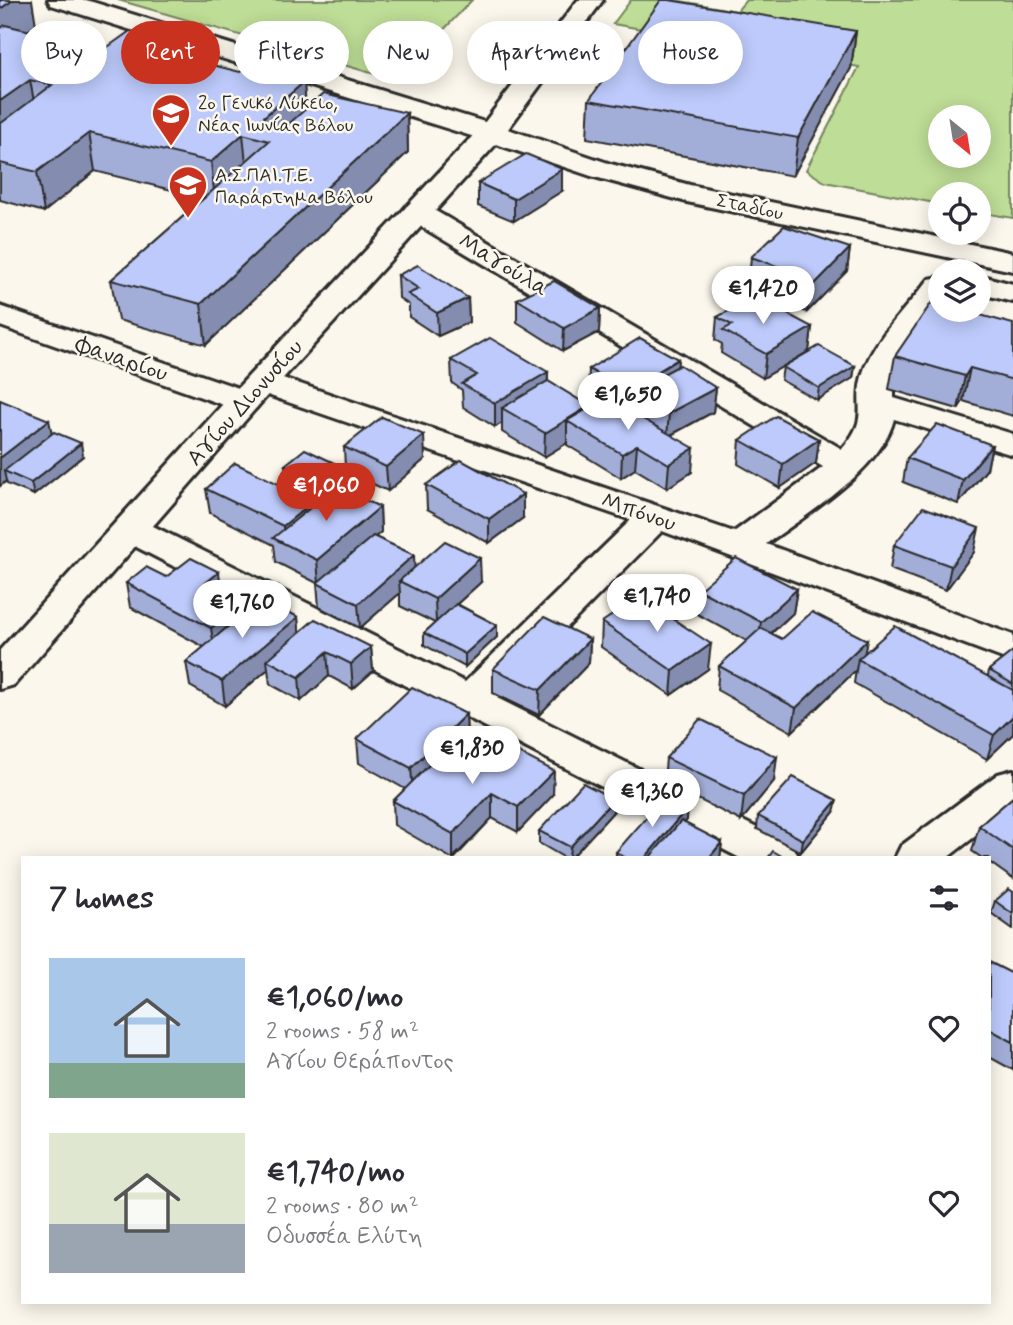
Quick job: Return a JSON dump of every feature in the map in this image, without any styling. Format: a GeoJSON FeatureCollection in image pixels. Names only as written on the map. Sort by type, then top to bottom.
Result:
{"type":"FeatureCollection","features":[{"type":"Feature","properties":{"kind":"street","name":"Σταδίου"},"geometry":{"type":"LineString","coordinates":[[60,0],[491,133],[601,170],[687,192],[1013,262]]}},
{"type":"Feature","properties":{"kind":"street","name":"Αγίου Διονυσίου"},"geometry":{"type":"LineString","coordinates":[[0,675],[253,392],[491,133],[592,0]]}},
{"type":"Feature","properties":{"kind":"street","name":"Σταδίου"},"geometry":{"type":"LineString","coordinates":[[491,133],[678,176],[928,224]]}},
{"type":"Feature","properties":{"kind":"street","name":"Μαγούλα"},"geometry":{"type":"LineString","coordinates":[[417,212],[844,465]]}},
{"type":"Feature","properties":{"kind":"street"},"geometry":{"type":"LineString","coordinates":[[991,235],[1013,239]]}},
{"type":"Feature","properties":{"kind":"street"},"geometry":{"type":"LineString","coordinates":[[991,287],[1013,293]]}},
{"type":"Feature","properties":{"kind":"street"},"geometry":{"type":"LineString","coordinates":[[738,546],[844,465],[868,439],[876,426],[877,382],[883,365],[928,303]]}},
{"type":"Feature","properties":{"kind":"street","name":"Φαναρίου"},"geometry":{"type":"LineString","coordinates":[[0,315],[253,392]]}},
{"type":"Feature","properties":{"kind":"street","name":"Μπόνου"},"geometry":{"type":"LineString","coordinates":[[253,392],[656,516],[1013,649]]}},
{"type":"Feature","properties":{"kind":"street"},"geometry":{"type":"LineString","coordinates":[[877,403],[1013,445]]}},
{"type":"Feature","properties":{"kind":"street"},"geometry":{"type":"LineString","coordinates":[[469,702],[656,516]]}},
{"type":"Feature","properties":{"kind":"street"},"geometry":{"type":"LineString","coordinates":[[130,529],[774,856]]}},
{"type":"Feature","properties":{"kind":"street"},"geometry":{"type":"LineString","coordinates":[[919,856],[1013,785]]}},
{"type":"Feature","properties":{"kind":"green space"},"geometry":{"type":"Polygon","coordinates":[[[118,0],[472,0],[452,21],[363,21],[363,71],[349,66],[349,21],[234,21],[234,33],[220,29],[220,21],[191,21],[118,0]]]}},
{"type":"Feature","properties":{"kind":"green space"},"geometry":{"type":"Polygon","coordinates":[[[631,0],[675,0],[737,11],[746,0],[1013,0],[1013,218],[991,214],[991,182],[928,182],[928,202],[825,182],[806,170],[859,67],[743,47],[743,21],[638,21],[638,28],[624,26],[624,21],[615,21],[631,0]]]}},
{"type":"Feature","properties":{"kind":"building"},"geometry":{"type":"Polygon","coordinates":[[[0,0],[13,0],[0,9],[0,0]]]}},
{"type":"Feature","properties":{"kind":"building"},"geometry":{"type":"Polygon","coordinates":[[[661,0],[669,0],[856,31],[798,138],[589,100],[601,84],[624,84],[624,51],[638,32],[638,84],[743,84],[743,21],[646,21],[661,0]]]}},
{"type":"Feature","properties":{"kind":"building"},"geometry":{"type":"Polygon","coordinates":[[[5,25],[21,29],[21,84],[24,84],[0,101],[0,29],[5,25]]]}},
{"type":"Feature","properties":{"kind":"building"},"geometry":{"type":"Polygon","coordinates":[[[121,37],[121,84],[220,84],[220,67],[234,70],[234,84],[302,84],[258,122],[284,128],[323,94],[407,113],[201,304],[111,280],[269,141],[243,134],[211,162],[89,133],[37,172],[0,163],[0,124],[52,85],[48,84],[107,84],[107,47],[121,37]]]}},
{"type":"Feature","properties":{"kind":"building"},"geometry":{"type":"Polygon","coordinates":[[[526,154],[562,169],[514,199],[478,183],[526,154]]]}},
{"type":"Feature","properties":{"kind":"building"},"geometry":{"type":"Polygon","coordinates":[[[784,226],[850,248],[810,289],[777,277],[785,269],[751,257],[784,226]]]}},
{"type":"Feature","properties":{"kind":"building"},"geometry":{"type":"Polygon","coordinates":[[[418,265],[468,298],[437,313],[408,294],[419,289],[398,275],[418,265]]]}},
{"type":"Feature","properties":{"kind":"building"},"geometry":{"type":"Polygon","coordinates":[[[554,281],[600,308],[564,328],[517,299],[554,281]]]}},
{"type":"Feature","properties":{"kind":"building"},"geometry":{"type":"Polygon","coordinates":[[[745,302],[759,310],[769,304],[812,327],[766,354],[723,330],[732,325],[717,317],[745,302]]]}},
{"type":"Feature","properties":{"kind":"building"},"geometry":{"type":"Polygon","coordinates":[[[928,308],[928,322],[991,322],[991,318],[1013,324],[1013,380],[970,368],[965,376],[895,356],[928,308]]]}},
{"type":"Feature","properties":{"kind":"building"},"geometry":{"type":"Polygon","coordinates":[[[490,338],[548,372],[495,403],[462,384],[477,375],[451,360],[490,338]]]}},
{"type":"Feature","properties":{"kind":"building"},"geometry":{"type":"Polygon","coordinates":[[[640,338],[678,359],[626,391],[589,369],[640,338]]]}},
{"type":"Feature","properties":{"kind":"building"},"geometry":{"type":"Polygon","coordinates":[[[819,346],[855,366],[819,388],[783,367],[819,346]]]}},
{"type":"Feature","properties":{"kind":"building"},"geometry":{"type":"Polygon","coordinates":[[[680,365],[716,388],[669,413],[633,390],[680,365]]]}},
{"type":"Feature","properties":{"kind":"building"},"geometry":{"type":"Polygon","coordinates":[[[548,381],[589,406],[545,433],[502,408],[548,381]]]}},
{"type":"Feature","properties":{"kind":"building"},"geometry":{"type":"Polygon","coordinates":[[[606,398],[694,448],[669,464],[637,445],[622,454],[567,421],[606,398]]]}},
{"type":"Feature","properties":{"kind":"building"},"geometry":{"type":"Polygon","coordinates":[[[0,400],[49,420],[0,458],[0,400]]]}},
{"type":"Feature","properties":{"kind":"building"},"geometry":{"type":"Polygon","coordinates":[[[776,416],[819,439],[783,464],[740,440],[776,416]]]}},
{"type":"Feature","properties":{"kind":"building"},"geometry":{"type":"Polygon","coordinates":[[[382,417],[424,435],[386,467],[344,447],[382,417]]]}},
{"type":"Feature","properties":{"kind":"building"},"geometry":{"type":"Polygon","coordinates":[[[937,424],[992,445],[963,480],[907,458],[937,424]]]}},
{"type":"Feature","properties":{"kind":"building"},"geometry":{"type":"Polygon","coordinates":[[[54,432],[81,443],[31,483],[4,471],[54,432]]]}},
{"type":"Feature","properties":{"kind":"building"},"geometry":{"type":"Polygon","coordinates":[[[305,449],[357,474],[339,488],[315,478],[297,493],[282,485],[300,472],[285,465],[305,449]]]}},
{"type":"Feature","properties":{"kind":"building"},"geometry":{"type":"Polygon","coordinates":[[[461,460],[523,494],[489,519],[426,485],[461,460]]]}},
{"type":"Feature","properties":{"kind":"building"},"geometry":{"type":"Polygon","coordinates":[[[235,463],[314,501],[283,526],[206,489],[235,463]]]}},
{"type":"Feature","properties":{"kind":"building"},"geometry":{"type":"Polygon","coordinates":[[[336,487],[380,507],[317,560],[273,538],[336,487]]]}},
{"type":"Feature","properties":{"kind":"building"},"geometry":{"type":"Polygon","coordinates":[[[923,507],[979,528],[951,566],[894,545],[923,507]]]}},
{"type":"Feature","properties":{"kind":"building"},"geometry":{"type":"Polygon","coordinates":[[[373,536],[414,555],[358,604],[317,583],[373,536]]]}},
{"type":"Feature","properties":{"kind":"building"},"geometry":{"type":"Polygon","coordinates":[[[445,541],[480,558],[435,599],[399,581],[445,541]]]}},
{"type":"Feature","properties":{"kind":"building"},"geometry":{"type":"Polygon","coordinates":[[[191,558],[219,572],[202,586],[240,605],[211,628],[126,583],[146,567],[166,577],[191,558]]]}},
{"type":"Feature","properties":{"kind":"building"},"geometry":{"type":"Polygon","coordinates":[[[736,558],[797,589],[761,622],[699,590],[736,558]]]}},
{"type":"Feature","properties":{"kind":"building"},"geometry":{"type":"Polygon","coordinates":[[[640,597],[711,644],[673,671],[602,622],[640,597]]]}},
{"type":"Feature","properties":{"kind":"building"},"geometry":{"type":"Polygon","coordinates":[[[262,598],[298,617],[222,681],[186,662],[262,598]]]}},
{"type":"Feature","properties":{"kind":"building"},"geometry":{"type":"Polygon","coordinates":[[[456,604],[497,625],[465,654],[424,633],[456,604]]]}},
{"type":"Feature","properties":{"kind":"building"},"geometry":{"type":"Polygon","coordinates":[[[812,612],[867,640],[796,708],[719,666],[761,628],[782,639],[812,612]]]}},
{"type":"Feature","properties":{"kind":"building"},"geometry":{"type":"Polygon","coordinates":[[[544,617],[590,639],[540,690],[493,669],[544,617]]]}},
{"type":"Feature","properties":{"kind":"building"},"geometry":{"type":"Polygon","coordinates":[[[315,619],[371,647],[351,664],[327,652],[299,677],[267,660],[315,619]]]}},
{"type":"Feature","properties":{"kind":"building"},"geometry":{"type":"Polygon","coordinates":[[[895,626],[1013,690],[1013,716],[994,735],[858,659],[895,626]]]}},
{"type":"Feature","properties":{"kind":"building"},"geometry":{"type":"Polygon","coordinates":[[[1013,651],[1013,684],[989,670],[1013,651]]]}},
{"type":"Feature","properties":{"kind":"building"},"geometry":{"type":"Polygon","coordinates":[[[412,687],[466,714],[411,768],[357,739],[412,687]]]}},
{"type":"Feature","properties":{"kind":"building"},"geometry":{"type":"Polygon","coordinates":[[[700,719],[777,757],[744,796],[666,758],[700,719]]]}},
{"type":"Feature","properties":{"kind":"building"},"geometry":{"type":"Polygon","coordinates":[[[496,741],[554,771],[518,807],[492,793],[453,834],[393,801],[439,755],[468,770],[496,741]]]}},
{"type":"Feature","properties":{"kind":"building"},"geometry":{"type":"Polygon","coordinates":[[[793,777],[837,800],[803,840],[758,816],[793,777]]]}},
{"type":"Feature","properties":{"kind":"building"},"geometry":{"type":"Polygon","coordinates":[[[583,783],[614,799],[570,847],[539,831],[583,783]]]}},
{"type":"Feature","properties":{"kind":"building"},"geometry":{"type":"Polygon","coordinates":[[[665,796],[688,807],[647,856],[623,856],[616,852],[665,796]]]}},
{"type":"Feature","properties":{"kind":"building"},"geometry":{"type":"Polygon","coordinates":[[[1013,797],[1013,850],[979,826],[1013,797]]]}},
{"type":"Feature","properties":{"kind":"building"},"geometry":{"type":"Polygon","coordinates":[[[681,821],[722,842],[711,856],[651,856],[681,821]]]}},
{"type":"Feature","properties":{"kind":"building"},"geometry":{"type":"Polygon","coordinates":[[[1009,889],[1013,892],[1013,914],[995,901],[1009,889]]]}},
{"type":"Feature","properties":{"kind":"building"},"geometry":{"type":"Polygon","coordinates":[[[991,963],[1013,974],[1013,1042],[991,1030],[991,963]]]}},
{"type":"Feature","properties":{"kind":"place","name":"2ο Γενικό Λύκειο, Νέας Ιωνίας Βόλου"},"geometry":{"type":"Point","coordinates":[171,147]}},
{"type":"Feature","properties":{"kind":"place","name":"Α.Σ.ΠΑΙ.Τ.Ε. Παράρτημα Βόλου"},"geometry":{"type":"Point","coordinates":[188,219]}}]}
